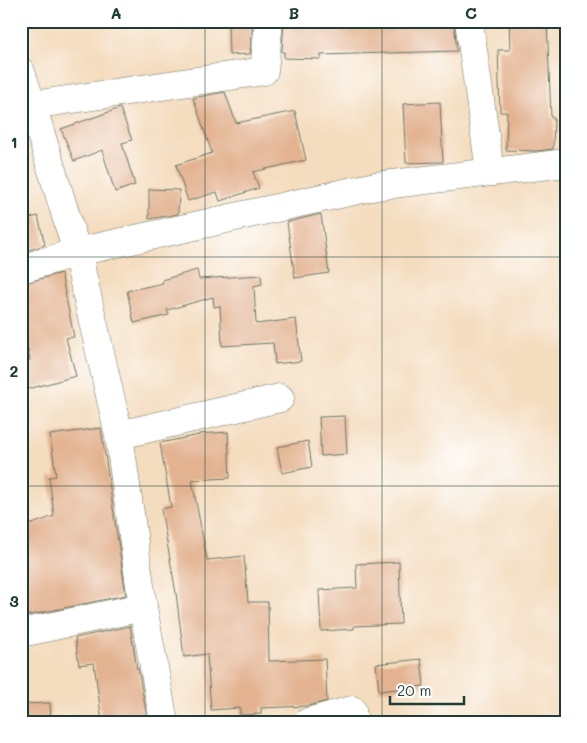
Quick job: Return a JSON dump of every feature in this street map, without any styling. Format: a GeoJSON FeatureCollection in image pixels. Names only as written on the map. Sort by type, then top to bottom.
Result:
{"type":"FeatureCollection","features":[{"type":"Feature","properties":{"kind":"street"},"geometry":{"type":"LineString","coordinates":[[27,105],[264,71],[269,21]]}},
{"type":"Feature","properties":{"kind":"street"},"geometry":{"type":"LineString","coordinates":[[469,21],[490,171]]}},
{"type":"Feature","properties":{"kind":"street"},"geometry":{"type":"LineString","coordinates":[[21,72],[27,105],[77,252],[119,435],[142,607],[164,722]]}},
{"type":"Feature","properties":{"kind":"street"},"geometry":{"type":"LineString","coordinates":[[21,269],[77,252],[376,186],[566,163]]}},
{"type":"Feature","properties":{"kind":"street"},"geometry":{"type":"LineString","coordinates":[[119,435],[280,398]]}},
{"type":"Feature","properties":{"kind":"street"},"geometry":{"type":"LineString","coordinates":[[21,633],[142,607]]}},
{"type":"Feature","properties":{"kind":"street"},"geometry":{"type":"LineString","coordinates":[[308,722],[352,710],[354,722]]}},
{"type":"Feature","properties":{"kind":"building"},"geometry":{"type":"Polygon","coordinates":[[[228,21],[253,21],[250,54],[229,55],[228,21]]]}},
{"type":"Feature","properties":{"kind":"building"},"geometry":{"type":"Polygon","coordinates":[[[284,21],[454,21],[457,51],[321,55],[321,59],[284,58],[284,52],[282,52],[284,21]]]}},
{"type":"Feature","properties":{"kind":"building"},"geometry":{"type":"Polygon","coordinates":[[[509,21],[547,21],[551,118],[554,118],[553,149],[537,151],[506,150],[507,112],[500,112],[498,50],[510,50],[509,21]]]}},
{"type":"Feature","properties":{"kind":"building"},"geometry":{"type":"Polygon","coordinates":[[[225,92],[236,123],[295,111],[306,160],[253,172],[259,188],[220,201],[217,192],[188,201],[176,165],[212,153],[193,98],[225,92]]]}},
{"type":"Feature","properties":{"kind":"building"},"geometry":{"type":"Polygon","coordinates":[[[440,102],[443,162],[406,163],[403,104],[440,102]]]}},
{"type":"Feature","properties":{"kind":"building"},"geometry":{"type":"Polygon","coordinates":[[[120,108],[132,140],[122,143],[135,185],[115,192],[102,150],[74,161],[61,129],[120,108]]]}},
{"type":"Feature","properties":{"kind":"building"},"geometry":{"type":"Polygon","coordinates":[[[149,189],[179,190],[178,214],[149,219],[149,189]]]}},
{"type":"Feature","properties":{"kind":"building"},"geometry":{"type":"Polygon","coordinates":[[[321,214],[329,273],[295,278],[287,222],[321,214]]]}},
{"type":"Feature","properties":{"kind":"building"},"geometry":{"type":"Polygon","coordinates":[[[38,216],[45,245],[21,253],[21,220],[38,216]]]}},
{"type":"Feature","properties":{"kind":"building"},"geometry":{"type":"Polygon","coordinates":[[[197,270],[199,279],[261,275],[262,284],[254,286],[256,324],[296,319],[301,361],[275,364],[273,343],[222,346],[220,306],[214,307],[213,297],[167,310],[169,315],[134,323],[127,291],[163,283],[162,280],[197,270]]]}},
{"type":"Feature","properties":{"kind":"building"},"geometry":{"type":"Polygon","coordinates":[[[61,273],[74,337],[66,338],[76,376],[21,391],[21,362],[30,360],[21,319],[21,284],[61,273]]]}},
{"type":"Feature","properties":{"kind":"building"},"geometry":{"type":"Polygon","coordinates":[[[345,416],[347,454],[321,456],[319,417],[345,416]]]}},
{"type":"Feature","properties":{"kind":"building"},"geometry":{"type":"Polygon","coordinates":[[[101,428],[126,595],[21,617],[21,528],[54,516],[49,477],[56,476],[50,435],[101,428]]]}},
{"type":"Feature","properties":{"kind":"building"},"geometry":{"type":"Polygon","coordinates":[[[228,432],[230,478],[192,480],[207,560],[244,556],[248,602],[268,602],[269,661],[325,659],[327,701],[308,706],[261,708],[261,714],[240,715],[240,708],[211,710],[207,654],[184,657],[176,593],[161,509],[171,507],[160,443],[199,434],[228,432]]]}},
{"type":"Feature","properties":{"kind":"building"},"geometry":{"type":"Polygon","coordinates":[[[308,441],[312,467],[282,473],[277,447],[308,441]]]}},
{"type":"Feature","properties":{"kind":"building"},"geometry":{"type":"Polygon","coordinates":[[[399,562],[401,624],[354,626],[354,629],[321,631],[319,590],[357,588],[356,564],[399,562]]]}},
{"type":"Feature","properties":{"kind":"building"},"geometry":{"type":"Polygon","coordinates":[[[130,626],[148,722],[102,722],[94,663],[79,665],[75,638],[130,626]]]}},
{"type":"Feature","properties":{"kind":"building"},"geometry":{"type":"Polygon","coordinates":[[[421,659],[424,686],[379,691],[376,664],[421,659]]]}},
{"type":"Feature","properties":{"kind":"building"},"geometry":{"type":"Polygon","coordinates":[[[50,703],[51,722],[21,722],[21,704],[50,703]]]}}]}
